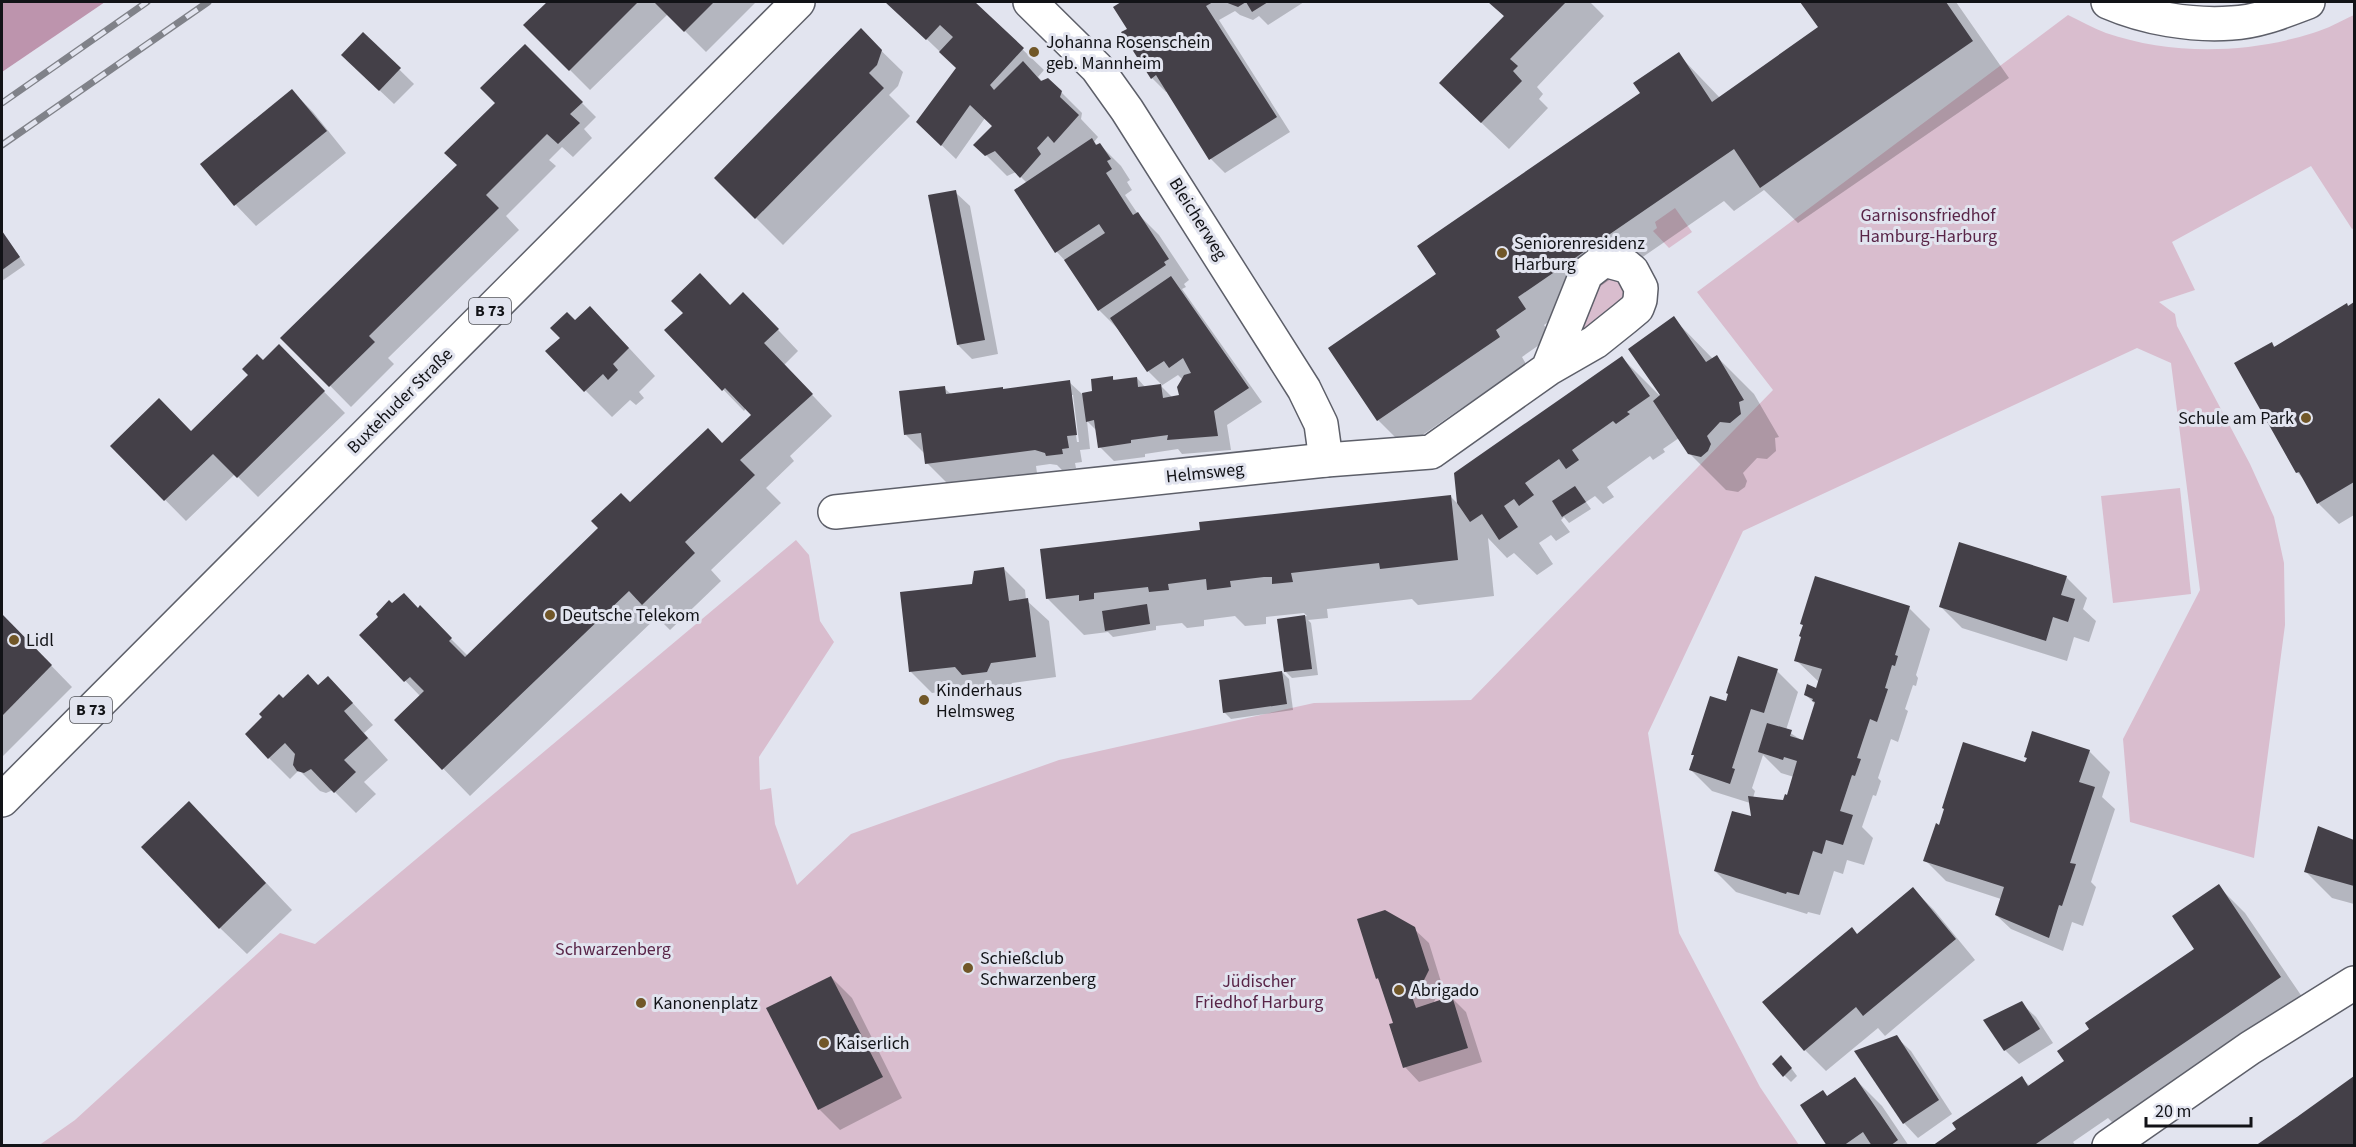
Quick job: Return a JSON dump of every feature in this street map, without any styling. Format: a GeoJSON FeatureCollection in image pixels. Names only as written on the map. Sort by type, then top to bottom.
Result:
{"type":"FeatureCollection","features":[{"type":"Feature","properties":{"kind":"street","name":"Buxtehuder Straße"},"geometry":{"type":"LineString","coordinates":[[2,800],[798,2]]}},
{"type":"Feature","properties":{"kind":"street","name":"Bleicherweg"},"geometry":{"type":"LineString","coordinates":[[1030,2],[1097,68],[1162,161],[1304,388],[1320,424],[1326,460]]}},
{"type":"Feature","properties":{"kind":"street"},"geometry":{"type":"LineString","coordinates":[[2108,2],[2168,19],[2232,24],[2258,19],[2308,2]]}},
{"type":"Feature","properties":{"kind":"street","name":"Helmsweg"},"geometry":{"type":"LineString","coordinates":[[836,512],[1326,460],[1431,453],[1548,369]]}},
{"type":"Feature","properties":{"kind":"street"},"geometry":{"type":"LineString","coordinates":[[2109,1146],[2250,1048],[2355,983]]}},
{"type":"Feature","properties":{"kind":"green space","name":"Schwarzenberg"},"geometry":{"type":"Polygon","coordinates":[[[2068,15],[2106,33],[2131,40],[2182,48],[2209,49],[2262,45],[2288,40],[2329,27],[2354,15],[2354,228],[2352,229],[2311,166],[2172,242],[2195,290],[2159,302],[2175,314],[2177,326],[2250,464],[2274,517],[2284,563],[2285,625],[2254,858],[2130,822],[2123,739],[2200,590],[2171,363],[2137,348],[1743,531],[1648,733],[1679,933],[1760,1087],[1799,1145],[38,1146],[75,1120],[280,933],[315,944],[796,540],[809,555],[820,621],[834,642],[759,757],[760,790],[771,788],[775,824],[797,885],[851,834],[1059,760],[1314,703],[1471,700],[1773,390],[1697,292],[2068,15]]]}},
{"type":"Feature","properties":{"kind":"green space"},"geometry":{"type":"Polygon","coordinates":[[[1675,208],[1692,232],[1669,248],[1653,231],[1657,228],[1655,222],[1675,208]]]}},
{"type":"Feature","properties":{"kind":"green space"},"geometry":{"type":"Polygon","coordinates":[[[1600,277],[1623,279],[1627,301],[1579,339],[1572,334],[1600,277]]]}},
{"type":"Feature","properties":{"kind":"green space"},"geometry":{"type":"Polygon","coordinates":[[[2180,488],[2191,594],[2113,603],[2101,496],[2180,488]]]}},
{"type":"Feature","properties":{"kind":"shaded area"},"geometry":{"type":"Polygon","coordinates":[[[2,2],[105,2],[2,72],[2,2]]]}},
{"type":"Feature","properties":{"kind":"building"},"geometry":{"type":"Polygon","coordinates":[[[547,2],[638,2],[569,71],[523,25],[547,2]]]}},
{"type":"Feature","properties":{"kind":"building"},"geometry":{"type":"Polygon","coordinates":[[[654,2],[714,2],[684,32],[654,2]]]}},
{"type":"Feature","properties":{"kind":"building"},"geometry":{"type":"Polygon","coordinates":[[[885,2],[975,2],[1024,48],[990,85],[994,90],[1023,61],[1041,81],[1048,78],[1062,91],[1060,97],[1079,115],[1054,143],[1048,136],[1037,148],[1041,154],[1020,178],[995,151],[985,156],[973,145],[992,126],[970,105],[941,146],[916,122],[956,68],[939,52],[953,37],[940,25],[926,40],[885,2]]]}},
{"type":"Feature","properties":{"kind":"building"},"geometry":{"type":"Polygon","coordinates":[[[1121,2],[1213,2],[1206,6],[1277,117],[1209,160],[1156,75],[1151,79],[1121,32],[1127,29],[1113,7],[1121,2]]]}},
{"type":"Feature","properties":{"kind":"building"},"geometry":{"type":"Polygon","coordinates":[[[1225,2],[1246,2],[1238,7],[1225,2]]]}},
{"type":"Feature","properties":{"kind":"building"},"geometry":{"type":"Polygon","coordinates":[[[1246,2],[1268,2],[1252,12],[1246,2]]]}},
{"type":"Feature","properties":{"kind":"building"},"geometry":{"type":"Polygon","coordinates":[[[1488,2],[1566,2],[1510,59],[1518,66],[1513,71],[1522,81],[1481,123],[1439,83],[1504,16],[1488,2]]]}},
{"type":"Feature","properties":{"kind":"building"},"geometry":{"type":"Polygon","coordinates":[[[1800,2],[1946,2],[1973,41],[1760,188],[1734,149],[1518,297],[1526,309],[1496,330],[1500,337],[1377,421],[1328,348],[1436,274],[1417,246],[1640,93],[1633,83],[1679,52],[1712,102],[1818,27],[1800,2]]]}},
{"type":"Feature","properties":{"kind":"building"},"geometry":{"type":"Polygon","coordinates":[[[861,28],[882,50],[877,65],[869,73],[884,88],[755,219],[714,178],[861,28]]]}},
{"type":"Feature","properties":{"kind":"building"},"geometry":{"type":"Polygon","coordinates":[[[363,32],[401,68],[379,91],[341,55],[363,32]]]}},
{"type":"Feature","properties":{"kind":"building"},"geometry":{"type":"Polygon","coordinates":[[[525,44],[583,102],[570,114],[580,123],[558,144],[547,134],[486,195],[499,208],[369,336],[375,342],[329,387],[280,338],[457,165],[444,153],[495,103],[480,88],[525,44]]]}},
{"type":"Feature","properties":{"kind":"building"},"geometry":{"type":"Polygon","coordinates":[[[292,89],[327,131],[234,206],[200,164],[292,89]]]}},
{"type":"Feature","properties":{"kind":"building"},"geometry":{"type":"Polygon","coordinates":[[[1092,138],[1096,145],[1100,143],[1111,159],[1107,161],[1112,169],[1106,173],[1133,215],[1138,212],[1169,259],[1164,262],[1166,265],[1098,311],[1064,260],[1105,233],[1099,224],[1055,253],[1014,190],[1092,138]]]}},
{"type":"Feature","properties":{"kind":"building"},"geometry":{"type":"Polygon","coordinates":[[[956,190],[985,340],[957,345],[928,195],[956,190]]]}},
{"type":"Feature","properties":{"kind":"building"},"geometry":{"type":"Polygon","coordinates":[[[2,231],[20,257],[2,270],[2,231]]]}},
{"type":"Feature","properties":{"kind":"building"},"geometry":{"type":"Polygon","coordinates":[[[700,273],[730,305],[743,292],[779,329],[764,343],[813,394],[740,460],[755,475],[685,542],[695,553],[642,605],[629,591],[442,770],[394,720],[424,691],[410,677],[404,682],[359,635],[378,617],[376,614],[389,600],[392,603],[404,593],[418,608],[420,605],[452,638],[449,641],[465,657],[598,528],[591,521],[621,493],[630,502],[708,428],[722,443],[751,415],[725,388],[722,391],[664,330],[683,313],[671,301],[700,273]]]}},
{"type":"Feature","properties":{"kind":"building"},"geometry":{"type":"Polygon","coordinates":[[[1171,276],[1249,388],[1214,411],[1218,436],[1167,440],[1168,435],[1131,440],[1131,443],[1098,448],[1094,420],[1086,422],[1082,393],[1092,391],[1091,379],[1113,376],[1113,380],[1137,377],[1138,387],[1161,384],[1163,398],[1179,395],[1177,387],[1184,375],[1191,373],[1183,358],[1169,368],[1164,361],[1147,372],[1110,318],[1171,276]]]}},
{"type":"Feature","properties":{"kind":"building"},"geometry":{"type":"Polygon","coordinates":[[[2354,302],[2354,482],[2317,504],[2299,472],[2296,473],[2234,363],[2272,342],[2274,347],[2347,303],[2348,306],[2354,302]]]}},
{"type":"Feature","properties":{"kind":"building"},"geometry":{"type":"Polygon","coordinates":[[[590,306],[629,348],[613,364],[618,370],[608,380],[603,374],[584,392],[545,351],[560,338],[550,328],[567,312],[575,320],[590,306]]]}},
{"type":"Feature","properties":{"kind":"building"},"geometry":{"type":"Polygon","coordinates":[[[1674,316],[1706,362],[1717,355],[1744,400],[1739,402],[1741,414],[1730,423],[1720,422],[1707,436],[1711,444],[1708,451],[1701,457],[1688,454],[1653,401],[1660,395],[1628,349],[1674,316]]]}},
{"type":"Feature","properties":{"kind":"building"},"geometry":{"type":"Polygon","coordinates":[[[279,344],[325,391],[237,478],[213,454],[164,501],[110,446],[159,398],[191,431],[248,375],[242,369],[257,354],[263,360],[279,344]]]}},
{"type":"Feature","properties":{"kind":"building"},"geometry":{"type":"Polygon","coordinates":[[[1622,356],[1650,396],[1627,412],[1630,414],[1616,424],[1613,421],[1572,450],[1579,460],[1566,469],[1559,459],[1525,483],[1534,495],[1519,506],[1514,499],[1504,506],[1518,527],[1499,540],[1482,514],[1470,522],[1457,503],[1454,473],[1622,356]]]}},
{"type":"Feature","properties":{"kind":"building"},"geometry":{"type":"Polygon","coordinates":[[[1070,380],[1077,435],[1067,436],[1069,448],[1062,449],[1063,454],[1046,456],[1045,453],[1035,450],[925,464],[921,433],[904,435],[899,391],[945,386],[946,394],[1070,380]]]}},
{"type":"Feature","properties":{"kind":"building"},"geometry":{"type":"Polygon","coordinates":[[[1575,486],[1586,502],[1562,517],[1552,501],[1575,486]]]}},
{"type":"Feature","properties":{"kind":"building"},"geometry":{"type":"Polygon","coordinates":[[[1451,495],[1458,560],[1380,569],[1379,563],[1291,573],[1293,582],[1272,584],[1272,577],[1264,577],[1230,581],[1231,587],[1207,590],[1206,579],[1168,584],[1169,590],[1149,592],[1148,587],[1094,593],[1094,599],[1079,601],[1079,595],[1046,599],[1040,549],[1200,530],[1199,522],[1451,495]]]}},
{"type":"Feature","properties":{"kind":"building"},"geometry":{"type":"Polygon","coordinates":[[[1959,542],[2067,576],[2061,595],[2075,599],[2068,622],[2053,617],[2046,641],[1939,607],[1959,542]]]}},
{"type":"Feature","properties":{"kind":"building"},"geometry":{"type":"Polygon","coordinates":[[[1004,567],[1009,601],[1028,598],[1036,657],[991,663],[987,672],[962,675],[955,667],[909,672],[900,592],[972,584],[974,571],[1004,567]]]}},
{"type":"Feature","properties":{"kind":"building"},"geometry":{"type":"Polygon","coordinates":[[[1815,576],[1910,606],[1895,655],[1898,656],[1895,666],[1892,665],[1885,688],[1888,689],[1877,722],[1870,719],[1857,758],[1861,759],[1855,776],[1852,775],[1840,811],[1853,815],[1843,845],[1826,840],[1822,854],[1813,851],[1799,895],[1787,892],[1786,894],[1714,871],[1732,811],[1751,816],[1748,796],[1783,800],[1785,794],[1787,795],[1797,761],[1784,757],[1783,760],[1758,752],[1767,723],[1792,730],[1790,736],[1803,740],[1815,702],[1804,695],[1807,684],[1816,688],[1822,669],[1794,661],[1803,625],[1800,624],[1815,576]]]}},
{"type":"Feature","properties":{"kind":"building"},"geometry":{"type":"Polygon","coordinates":[[[1147,604],[1150,624],[1105,631],[1102,611],[1147,604]]]}},
{"type":"Feature","properties":{"kind":"building","name":"Lidl"},"geometry":{"type":"Polygon","coordinates":[[[2,614],[52,665],[2,716],[2,614]]]}},
{"type":"Feature","properties":{"kind":"building"},"geometry":{"type":"Polygon","coordinates":[[[1305,615],[1312,669],[1284,672],[1277,619],[1305,615]]]}},
{"type":"Feature","properties":{"kind":"building"},"geometry":{"type":"Polygon","coordinates":[[[1738,656],[1778,669],[1764,713],[1751,709],[1732,768],[1735,769],[1730,784],[1689,770],[1694,755],[1691,755],[1710,696],[1726,701],[1728,694],[1726,693],[1738,656]]]}},
{"type":"Feature","properties":{"kind":"building"},"geometry":{"type":"Polygon","coordinates":[[[1282,671],[1287,704],[1223,713],[1219,680],[1282,671]]]}},
{"type":"Feature","properties":{"kind":"building"},"geometry":{"type":"Polygon","coordinates":[[[308,674],[318,685],[328,676],[353,703],[344,711],[368,738],[344,760],[356,772],[334,793],[311,769],[304,773],[297,771],[293,765],[295,754],[285,743],[268,759],[245,734],[262,717],[259,714],[279,694],[283,698],[308,674]]]}},
{"type":"Feature","properties":{"kind":"building"},"geometry":{"type":"Polygon","coordinates":[[[2032,731],[2090,750],[2079,782],[2095,787],[2070,863],[2076,864],[2062,906],[2059,905],[2049,938],[1995,915],[2004,887],[1923,861],[1936,823],[1939,825],[1944,809],[1942,808],[1963,742],[2025,762],[2027,758],[2024,757],[2032,731]]]}},
{"type":"Feature","properties":{"kind":"building"},"geometry":{"type":"Polygon","coordinates":[[[189,801],[266,883],[219,929],[141,847],[189,801]]]}},
{"type":"Feature","properties":{"kind":"building"},"geometry":{"type":"Polygon","coordinates":[[[2318,826],[2354,840],[2354,886],[2304,872],[2318,826]]]}},
{"type":"Feature","properties":{"kind":"building"},"geometry":{"type":"Polygon","coordinates":[[[2219,884],[2281,977],[2033,1146],[1932,1146],[1956,1129],[1952,1123],[2022,1076],[2028,1086],[2064,1061],[2057,1051],[2089,1029],[2085,1023],[2194,949],[2172,916],[2219,884]]]}},
{"type":"Feature","properties":{"kind":"building"},"geometry":{"type":"Polygon","coordinates":[[[1913,887],[1956,939],[1863,1016],[1856,1007],[1804,1051],[1762,1002],[1852,927],[1857,934],[1913,887]]]}},
{"type":"Feature","properties":{"kind":"building","name":"Abrigado"},"geometry":{"type":"Polygon","coordinates":[[[1385,910],[1415,927],[1429,970],[1420,988],[1410,991],[1416,1008],[1452,996],[1468,1048],[1403,1068],[1389,1024],[1393,1023],[1357,919],[1385,910]]]}},
{"type":"Feature","properties":{"kind":"building","name":"Kaiserlich"},"geometry":{"type":"Polygon","coordinates":[[[831,976],[883,1077],[818,1110],[766,1008],[831,976]]]}},
{"type":"Feature","properties":{"kind":"building"},"geometry":{"type":"Polygon","coordinates":[[[2022,1001],[2040,1029],[2004,1051],[1983,1020],[2022,1001]]]}},
{"type":"Feature","properties":{"kind":"building"},"geometry":{"type":"Polygon","coordinates":[[[1897,1035],[1939,1100],[1903,1124],[1854,1051],[1897,1035]]]}},
{"type":"Feature","properties":{"kind":"building"},"geometry":{"type":"Polygon","coordinates":[[[1781,1055],[1792,1068],[1783,1077],[1772,1064],[1781,1055]]]}},
{"type":"Feature","properties":{"kind":"building"},"geometry":{"type":"Polygon","coordinates":[[[2354,1076],[2354,1146],[2255,1146],[2297,1117],[2354,1076]]]}},
{"type":"Feature","properties":{"kind":"building"},"geometry":{"type":"Polygon","coordinates":[[[1855,1077],[1898,1140],[1890,1146],[1872,1146],[1863,1132],[1843,1146],[1827,1146],[1800,1105],[1823,1090],[1827,1096],[1855,1077]]]}},
{"type":"Feature","properties":{"kind":"railway"},"geometry":{"type":"LineString","coordinates":[[2,103],[147,2]]}},
{"type":"Feature","properties":{"kind":"railway"},"geometry":{"type":"LineString","coordinates":[[2,145],[208,2]]}},
{"type":"Feature","properties":{"kind":"place","name":"Johanna Rosenschein geb. Mannheim"},"geometry":{"type":"Point","coordinates":[1034,52]}},
{"type":"Feature","properties":{"kind":"place","name":"Seniorenresidenz Harburg"},"geometry":{"type":"Point","coordinates":[1502,253]}},
{"type":"Feature","properties":{"kind":"place","name":"Schule am Park"},"geometry":{"type":"Point","coordinates":[2306,418]}},
{"type":"Feature","properties":{"kind":"place","name":"Deutsche Telekom"},"geometry":{"type":"Point","coordinates":[550,615]}},
{"type":"Feature","properties":{"kind":"place","name":"Lidl"},"geometry":{"type":"Point","coordinates":[14,640]}},
{"type":"Feature","properties":{"kind":"place","name":"Kinderhaus Helmsweg"},"geometry":{"type":"Point","coordinates":[924,700]}},
{"type":"Feature","properties":{"kind":"place","name":"Schießclub Schwarzenberg"},"geometry":{"type":"Point","coordinates":[968,968]}},
{"type":"Feature","properties":{"kind":"place","name":"Abrigado"},"geometry":{"type":"Point","coordinates":[1399,990]}},
{"type":"Feature","properties":{"kind":"place","name":"Kanonenplatz"},"geometry":{"type":"Point","coordinates":[641,1003]}},
{"type":"Feature","properties":{"kind":"place","name":"Kaiserlich"},"geometry":{"type":"Point","coordinates":[824,1043]}},
{"type":"Feature","properties":{"kind":"park label","name":"Garnisonsfriedhof Hamburg-Harburg"},"geometry":{"type":"Point","coordinates":[1928,225]}},
{"type":"Feature","properties":{"kind":"park label","name":"Jüdischer Friedhof Harburg"},"geometry":{"type":"Point","coordinates":[1259,991]}}]}
